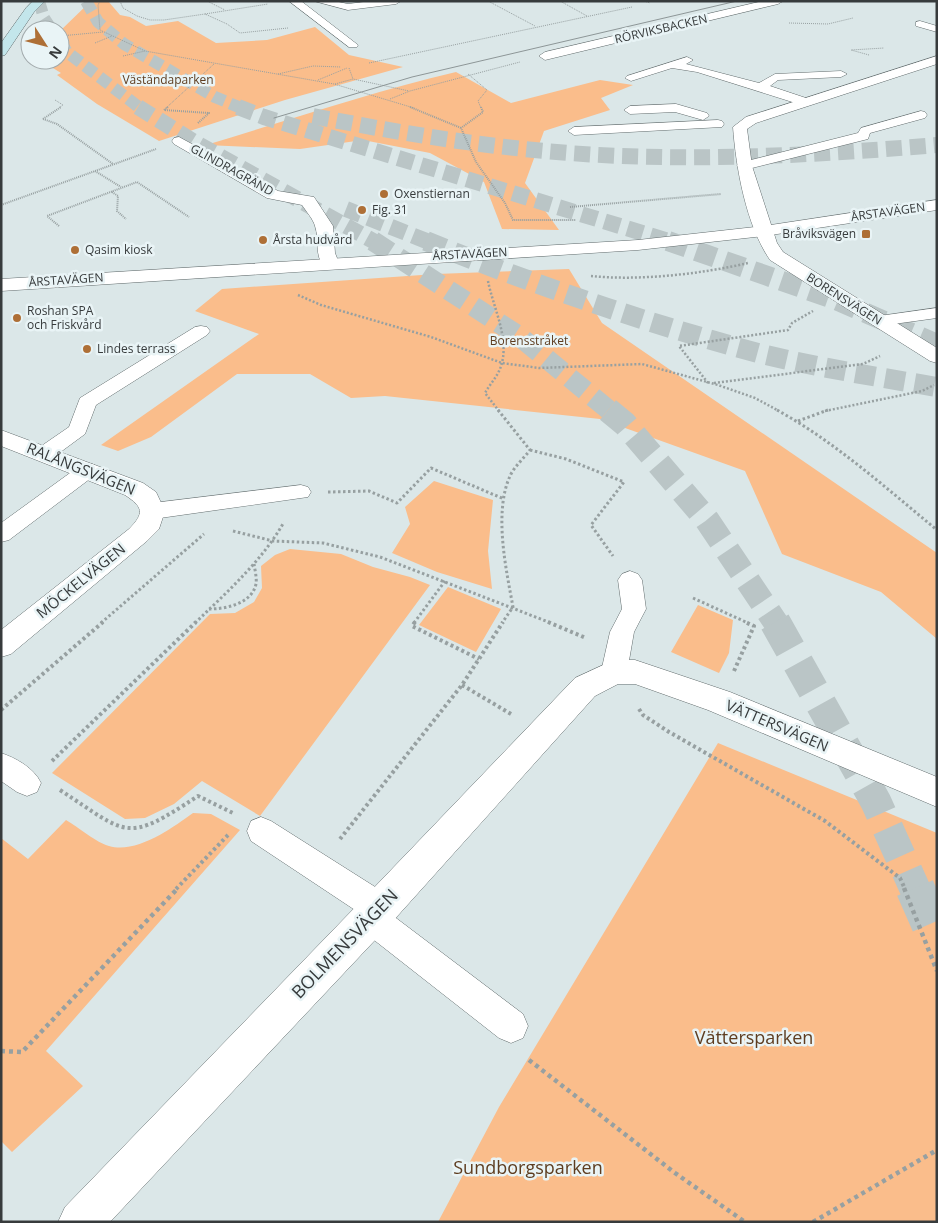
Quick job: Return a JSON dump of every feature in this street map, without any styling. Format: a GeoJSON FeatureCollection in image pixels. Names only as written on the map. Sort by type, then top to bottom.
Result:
{"type":"FeatureCollection","features":[{"type":"Feature","properties":{"kind":"main road"},"geometry":{"type":"LineString","coordinates":[[1,52],[30,10],[40,1]]}},
{"type":"Feature","properties":{"kind":"street","name":"RÖRVIKSBACKEN"},"geometry":{"type":"LineString","coordinates":[[545,56],[778,1]]}},
{"type":"Feature","properties":{"kind":"street"},"geometry":{"type":"LineString","coordinates":[[764,231],[744,166],[740,128],[751,120],[937,60]]}},
{"type":"Feature","properties":{"kind":"street","name":"GLINDRAGRÄND"},"geometry":{"type":"LineString","coordinates":[[179,141],[273,195],[308,201],[324,226],[326,253],[330,263]]}},
{"type":"Feature","properties":{"kind":"street","name":"ÅRSTAVÄGEN"},"geometry":{"type":"LineString","coordinates":[[1,284],[638,245],[764,231],[937,205]]}},
{"type":"Feature","properties":{"kind":"street","name":"BORENSVÄGEN"},"geometry":{"type":"LineString","coordinates":[[764,231],[768,243],[776,256],[937,357]]}},
{"type":"Feature","properties":{"kind":"street","name":"RALÅNGSVÄGEN"},"geometry":{"type":"LineString","coordinates":[[1,437],[134,489],[148,498],[153,510]]}},
{"type":"Feature","properties":{"kind":"street","name":"MÖCKELVÄGEN"},"geometry":{"type":"LineString","coordinates":[[1,646],[138,535],[150,523],[153,510]]}},
{"type":"Feature","properties":{"kind":"street","name":"VÄTTERSVÄGEN"},"geometry":{"type":"LineString","coordinates":[[614,672],[636,672],[719,701],[937,792]]}},
{"type":"Feature","properties":{"kind":"street","name":"BOLMENSVÄGEN"},"geometry":{"type":"LineString","coordinates":[[80,1222],[375,913],[585,687],[614,672]]}},
{"type":"Feature","properties":{"kind":"lane"},"geometry":{"type":"LineString","coordinates":[[319,1],[354,8],[396,1]]}},
{"type":"Feature","properties":{"kind":"lane"},"geometry":{"type":"LineString","coordinates":[[296,3],[353,45]]}},
{"type":"Feature","properties":{"kind":"lane"},"geometry":{"type":"LineString","coordinates":[[920,24],[937,29]]}},
{"type":"Feature","properties":{"kind":"lane"},"geometry":{"type":"LineString","coordinates":[[631,78],[690,59],[704,58]]}},
{"type":"Feature","properties":{"kind":"lane"},"geometry":{"type":"LineString","coordinates":[[672,65],[698,69],[805,102]]}},
{"type":"Feature","properties":{"kind":"lane"},"geometry":{"type":"LineString","coordinates":[[761,87],[775,77],[841,74]]}},
{"type":"Feature","properties":{"kind":"lane"},"geometry":{"type":"LineString","coordinates":[[630,110],[676,108],[704,116],[718,124]]}},
{"type":"Feature","properties":{"kind":"lane"},"geometry":{"type":"LineString","coordinates":[[744,166],[862,136],[865,130],[921,115]]}},
{"type":"Feature","properties":{"kind":"lane"},"geometry":{"type":"LineString","coordinates":[[574,130],[718,124],[740,128]]}},
{"type":"Feature","properties":{"kind":"lane"},"geometry":{"type":"LineString","coordinates":[[878,321],[937,313]]}},
{"type":"Feature","properties":{"kind":"lane"},"geometry":{"type":"LineString","coordinates":[[44,454],[78,430],[87,402],[201,331]]}},
{"type":"Feature","properties":{"kind":"lane"},"geometry":{"type":"LineString","coordinates":[[1,534],[88,470]]}},
{"type":"Feature","properties":{"kind":"lane"},"geometry":{"type":"LineString","coordinates":[[153,510],[301,492]]}},
{"type":"Feature","properties":{"kind":"lane"},"geometry":{"type":"LineString","coordinates":[[614,672],[622,632],[634,609],[630,580]]}},
{"type":"Feature","properties":{"kind":"lane"},"geometry":{"type":"LineString","coordinates":[[1,765],[36,775]]}},
{"type":"Feature","properties":{"kind":"lane"},"geometry":{"type":"LineString","coordinates":[[261,831],[318,867],[511,1026]]}},
{"type":"Feature","properties":{"kind":"path"},"geometry":{"type":"LineString","coordinates":[[100,1],[98,5],[100,30],[103,32]]}},
{"type":"Feature","properties":{"kind":"path"},"geometry":{"type":"LineString","coordinates":[[120,1],[123,8],[137,16],[150,20],[164,20],[205,14],[266,3],[276,10],[296,3]]}},
{"type":"Feature","properties":{"kind":"path"},"geometry":{"type":"LineString","coordinates":[[207,1],[225,10]]}},
{"type":"Feature","properties":{"kind":"path"},"geometry":{"type":"LineString","coordinates":[[488,1],[536,27]]}},
{"type":"Feature","properties":{"kind":"path"},"geometry":{"type":"LineString","coordinates":[[560,1],[587,16]]}},
{"type":"Feature","properties":{"kind":"path"},"geometry":{"type":"LineString","coordinates":[[644,1],[650,3]]}},
{"type":"Feature","properties":{"kind":"path"},"geometry":{"type":"LineString","coordinates":[[641,5],[656,2]]}},
{"type":"Feature","properties":{"kind":"path"},"geometry":{"type":"LineString","coordinates":[[367,63],[632,7]]}},
{"type":"Feature","properties":{"kind":"path"},"geometry":{"type":"LineString","coordinates":[[205,14],[227,24],[240,33],[261,32],[320,22]]}},
{"type":"Feature","properties":{"kind":"path"},"geometry":{"type":"LineString","coordinates":[[828,24],[853,18]]}},
{"type":"Feature","properties":{"kind":"path"},"geometry":{"type":"LineString","coordinates":[[70,35],[103,32],[145,51],[334,84],[418,109],[461,128],[476,162],[505,203],[513,220],[582,220]]}},
{"type":"Feature","properties":{"kind":"path"},"geometry":{"type":"LineString","coordinates":[[95,43],[112,36]]}},
{"type":"Feature","properties":{"kind":"path"},"geometry":{"type":"LineString","coordinates":[[867,49],[884,48]]}},
{"type":"Feature","properties":{"kind":"path"},"geometry":{"type":"LineString","coordinates":[[123,56],[145,51]]}},
{"type":"Feature","properties":{"kind":"path"},"geometry":{"type":"LineString","coordinates":[[389,100],[410,91],[468,74],[545,56]]}},
{"type":"Feature","properties":{"kind":"path"},"geometry":{"type":"LineString","coordinates":[[1,205],[179,141],[209,113],[164,110],[214,64]]}},
{"type":"Feature","properties":{"kind":"path"},"geometry":{"type":"LineString","coordinates":[[275,74],[313,66],[349,67]]}},
{"type":"Feature","properties":{"kind":"path"},"geometry":{"type":"LineString","coordinates":[[349,67],[353,79]]}},
{"type":"Feature","properties":{"kind":"path"},"geometry":{"type":"LineString","coordinates":[[318,81],[349,67]]}},
{"type":"Feature","properties":{"kind":"path"},"geometry":{"type":"LineString","coordinates":[[461,128],[483,112],[478,102],[487,90],[468,74]]}},
{"type":"Feature","properties":{"kind":"path"},"geometry":{"type":"LineString","coordinates":[[334,84],[353,79],[410,91]]}},
{"type":"Feature","properties":{"kind":"path"},"geometry":{"type":"LineString","coordinates":[[55,100],[63,105],[43,119],[57,124],[113,164]]}},
{"type":"Feature","properties":{"kind":"path"},"geometry":{"type":"LineString","coordinates":[[95,171],[122,187]]}},
{"type":"Feature","properties":{"kind":"path"},"geometry":{"type":"LineString","coordinates":[[59,226],[47,216],[137,182],[189,216]]}},
{"type":"Feature","properties":{"kind":"path"},"geometry":{"type":"LineString","coordinates":[[112,191],[118,196],[117,211],[126,219]]}},
{"type":"Feature","properties":{"kind":"path"},"geometry":{"type":"LineString","coordinates":[[570,207],[751,191]]}},
{"type":"Feature","properties":{"kind":"path"},"geometry":{"type":"LineString","coordinates":[[586,275],[617,280],[725,269]]}},
{"type":"Feature","properties":{"kind":"path"},"geometry":{"type":"LineString","coordinates":[[489,285],[491,301],[503,340],[502,363],[485,393],[530,450],[548,453],[576,462],[624,482],[591,525],[630,580]]}},
{"type":"Feature","properties":{"kind":"path"},"geometry":{"type":"LineString","coordinates":[[298,295],[321,305],[476,352],[502,363],[539,368],[642,364],[718,385],[755,398],[797,421],[861,467],[937,530]]}},
{"type":"Feature","properties":{"kind":"path"},"geometry":{"type":"LineString","coordinates":[[709,384],[680,346],[788,330],[792,323],[814,311]]}},
{"type":"Feature","properties":{"kind":"path"},"geometry":{"type":"LineString","coordinates":[[709,384],[863,364],[909,340]]}},
{"type":"Feature","properties":{"kind":"path"},"geometry":{"type":"LineString","coordinates":[[797,421],[831,409],[922,391],[937,383]]}},
{"type":"Feature","properties":{"kind":"path"},"geometry":{"type":"LineString","coordinates":[[318,867],[462,685],[513,607],[506,565],[504,499],[511,475],[530,450]]}},
{"type":"Feature","properties":{"kind":"path"},"geometry":{"type":"LineString","coordinates":[[36,775],[230,590],[273,541],[301,492],[369,491],[397,504],[431,468],[504,499]]}},
{"type":"Feature","properties":{"kind":"path"},"geometry":{"type":"LineString","coordinates":[[1,710],[210,528]]}},
{"type":"Feature","properties":{"kind":"path"},"geometry":{"type":"LineString","coordinates":[[225,530],[273,541],[323,543],[380,558],[513,607],[588,638],[643,715],[669,732],[825,821],[900,878],[937,971]]}},
{"type":"Feature","properties":{"kind":"path"},"geometry":{"type":"LineString","coordinates":[[208,609],[224,610],[246,600],[256,585],[254,564]]}},
{"type":"Feature","properties":{"kind":"path"},"geometry":{"type":"LineString","coordinates":[[445,582],[412,626],[479,658]]}},
{"type":"Feature","properties":{"kind":"path"},"geometry":{"type":"LineString","coordinates":[[693,598],[754,626],[719,701]]}},
{"type":"Feature","properties":{"kind":"path"},"geometry":{"type":"LineString","coordinates":[[462,685],[543,732]]}},
{"type":"Feature","properties":{"kind":"path"},"geometry":{"type":"LineString","coordinates":[[64,792],[106,821],[124,829],[142,827],[168,815],[198,796]]}},
{"type":"Feature","properties":{"kind":"path"},"geometry":{"type":"LineString","coordinates":[[1,1051],[22,1052],[230,832]]}},
{"type":"Feature","properties":{"kind":"path"},"geometry":{"type":"LineString","coordinates":[[511,1026],[524,1056],[675,1173],[745,1222]]}},
{"type":"Feature","properties":{"kind":"path"},"geometry":{"type":"LineString","coordinates":[[812,1222],[937,1150]]}},
{"type":"Feature","properties":{"kind":"green space","name":"Väständaparken"},"geometry":{"type":"Polygon","coordinates":[[[91,1],[108,1],[120,15],[130,17],[146,26],[178,21],[216,43],[267,40],[315,27],[349,55],[403,67],[285,100],[159,141],[97,104],[57,75],[61,73],[56,70],[70,70],[70,21],[91,1]]]}},
{"type":"Feature","properties":{"kind":"green space"},"geometry":{"type":"Polygon","coordinates":[[[456,72],[511,103],[600,80],[633,85],[601,98],[610,110],[544,131],[525,183],[559,230],[502,229],[484,182],[430,153],[363,140],[300,149],[206,145],[361,97],[456,72]]]}},
{"type":"Feature","properties":{"kind":"green space","name":"Borensstråket"},"geometry":{"type":"Polygon","coordinates":[[[569,269],[602,323],[937,553],[937,639],[881,592],[782,554],[745,471],[600,419],[385,396],[351,398],[310,374],[237,374],[151,437],[118,451],[101,445],[259,334],[195,311],[222,289],[436,274],[569,269]]]}},
{"type":"Feature","properties":{"kind":"green space"},"geometry":{"type":"Polygon","coordinates":[[[434,481],[493,500],[488,551],[492,589],[437,572],[392,553],[410,524],[405,507],[434,481]]]}},
{"type":"Feature","properties":{"kind":"green space"},"geometry":{"type":"Polygon","coordinates":[[[290,549],[341,554],[373,567],[410,577],[430,585],[260,816],[202,781],[174,804],[145,818],[125,819],[52,773],[210,614],[235,613],[254,602],[262,588],[261,566],[275,555],[290,549]]]}},
{"type":"Feature","properties":{"kind":"green space"},"geometry":{"type":"Polygon","coordinates":[[[448,587],[501,609],[476,652],[419,625],[448,587]]]}},
{"type":"Feature","properties":{"kind":"green space"},"geometry":{"type":"Polygon","coordinates":[[[698,605],[733,620],[729,653],[719,673],[671,652],[698,605]]]}},
{"type":"Feature","properties":{"kind":"green space","name":"Vättersparken"},"geometry":{"type":"Polygon","coordinates":[[[718,743],[937,833],[937,1222],[438,1222],[499,1107],[718,743]]]}},
{"type":"Feature","properties":{"kind":"green space"},"geometry":{"type":"Polygon","coordinates":[[[193,813],[211,814],[240,830],[46,1051],[83,1086],[12,1152],[1,1141],[1,838],[28,859],[66,820],[109,846],[131,846],[154,838],[193,813]]]}},
{"type":"Feature","properties":{"kind":"tunnel"},"geometry":{"type":"LineString","coordinates":[[39,1],[45,20]]}},
{"type":"Feature","properties":{"kind":"tunnel"},"geometry":{"type":"LineString","coordinates":[[86,1],[98,22],[124,44],[215,97],[241,108]]}},
{"type":"Feature","properties":{"kind":"tunnel"},"geometry":{"type":"LineString","coordinates":[[70,54],[140,108]]}},
{"type":"Feature","properties":{"kind":"tunnel"},"geometry":{"type":"LineString","coordinates":[[138,107],[196,143],[375,242]]}},
{"type":"Feature","properties":{"kind":"tunnel"},"geometry":{"type":"LineString","coordinates":[[238,107],[264,117],[672,242]]}},
{"type":"Feature","properties":{"kind":"tunnel"},"geometry":{"type":"LineString","coordinates":[[313,116],[457,141],[594,155],[741,157],[937,145]]}},
{"type":"Feature","properties":{"kind":"tunnel"},"geometry":{"type":"LineString","coordinates":[[346,209],[429,242]]}},
{"type":"Feature","properties":{"kind":"tunnel"},"geometry":{"type":"LineString","coordinates":[[373,241],[519,336],[610,411]]}},
{"type":"Feature","properties":{"kind":"tunnel"},"geometry":{"type":"LineString","coordinates":[[426,241],[592,303],[677,330],[762,354],[806,364],[937,387]]}},
{"type":"Feature","properties":{"kind":"tunnel"},"geometry":{"type":"LineString","coordinates":[[668,241],[836,300],[937,344]]}},
{"type":"Feature","properties":{"kind":"tunnel"},"geometry":{"type":"LineString","coordinates":[[608,410],[625,424],[707,520],[776,623]]}},
{"type":"Feature","properties":{"kind":"tunnel"},"geometry":{"type":"LineString","coordinates":[[775,622],[876,802],[915,889]]}},
{"type":"Feature","properties":{"kind":"tunnel"},"geometry":{"type":"LineString","coordinates":[[915,888],[937,938]]}},
{"type":"Feature","properties":{"kind":"tram line"},"geometry":{"type":"LineString","coordinates":[[274,118],[412,77],[737,1]]}},
{"type":"Feature","properties":{"kind":"place","name":"Oxenstiernan"},"geometry":{"type":"Point","coordinates":[384,194]}},
{"type":"Feature","properties":{"kind":"place","name":"Fig. 31"},"geometry":{"type":"Point","coordinates":[362,210]}},
{"type":"Feature","properties":{"kind":"place","name":"Bråviksvägen"},"geometry":{"type":"Point","coordinates":[866,234]}},
{"type":"Feature","properties":{"kind":"place","name":"Årsta hudvård"},"geometry":{"type":"Point","coordinates":[263,240]}},
{"type":"Feature","properties":{"kind":"place","name":"Qasim kiosk"},"geometry":{"type":"Point","coordinates":[75,250]}},
{"type":"Feature","properties":{"kind":"place","name":"Roshan SPA och Friskvård"},"geometry":{"type":"Point","coordinates":[17,318]}},
{"type":"Feature","properties":{"kind":"place","name":"Lindes terrass"},"geometry":{"type":"Point","coordinates":[87,349]}},
{"type":"Feature","properties":{"kind":"park label","name":"Sundborgsparken"},"geometry":{"type":"Point","coordinates":[528,1168]}}]}
